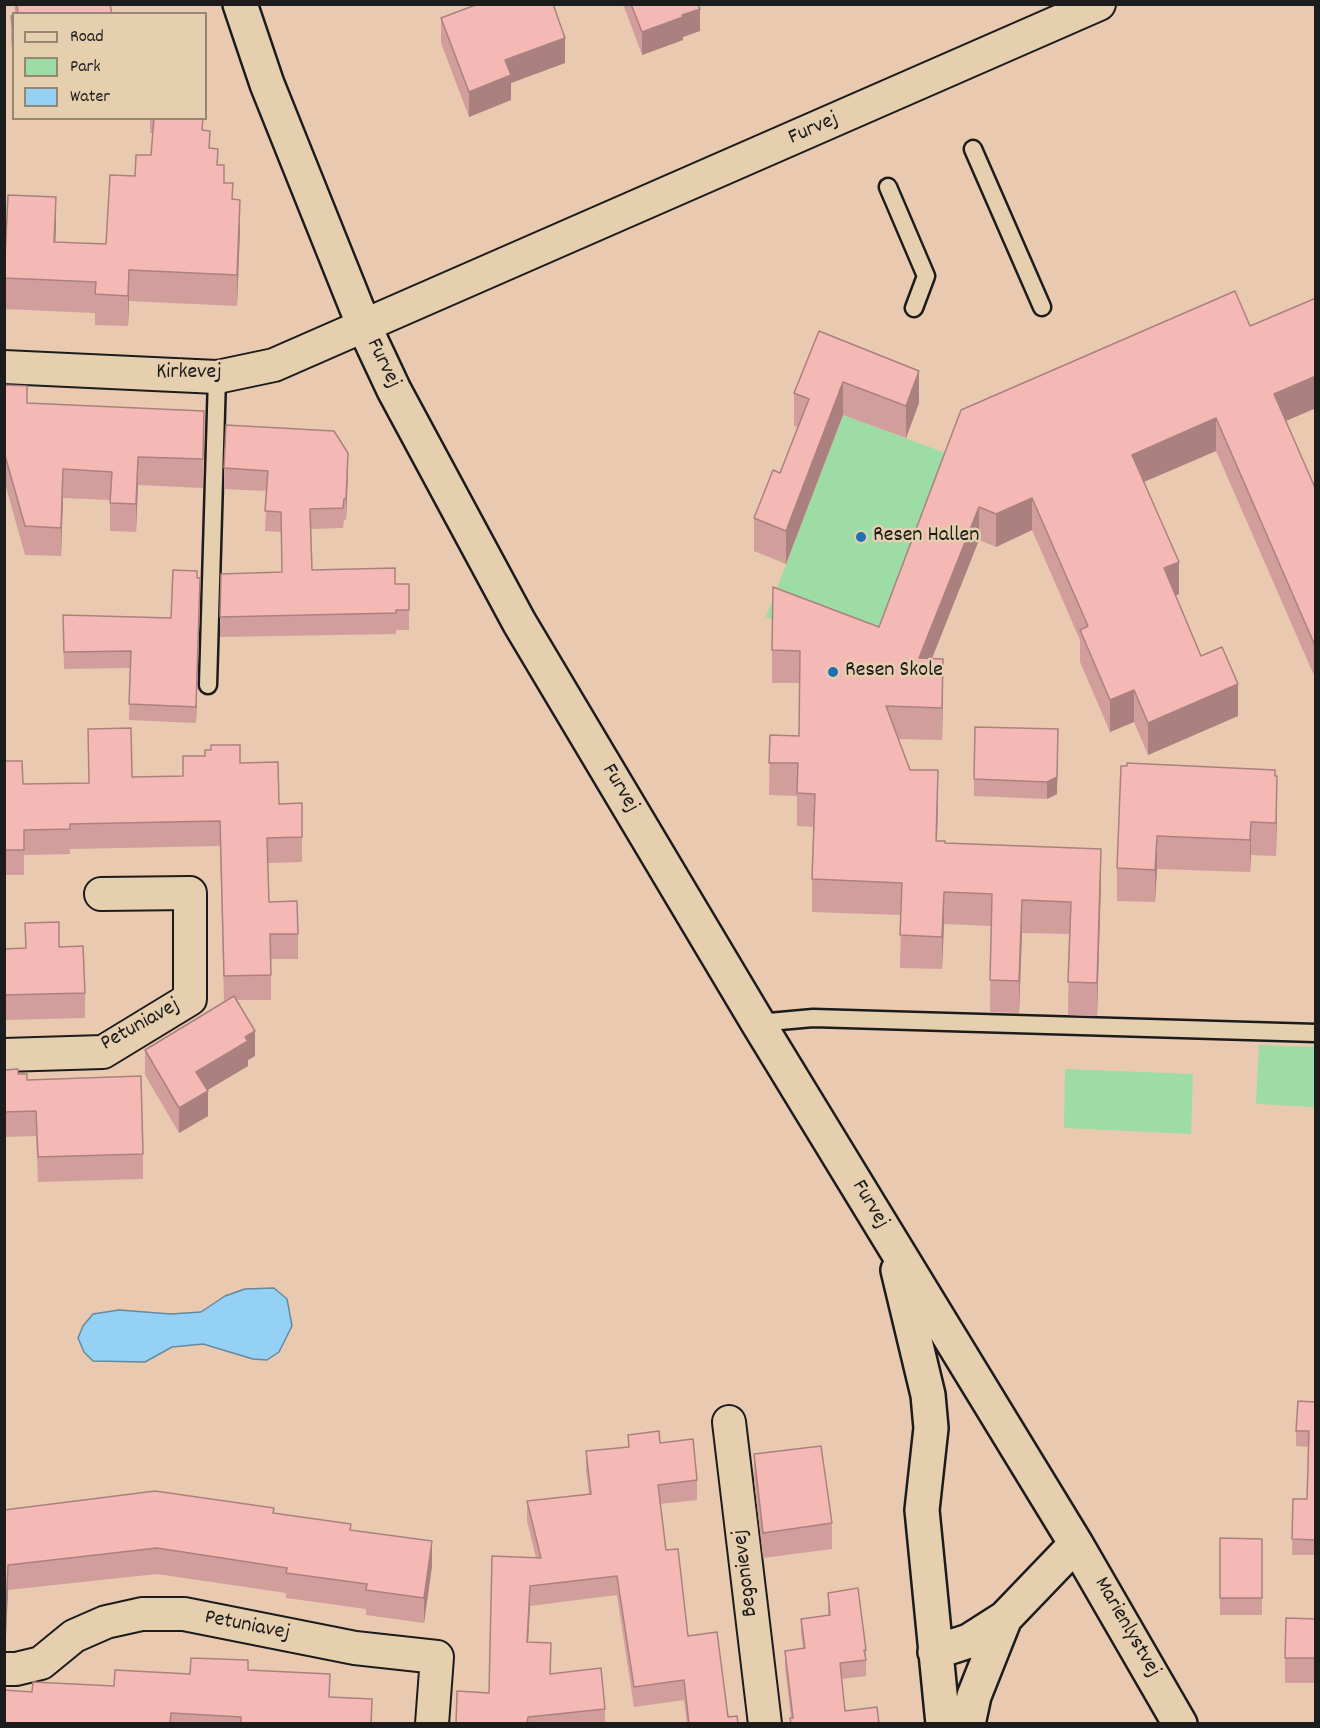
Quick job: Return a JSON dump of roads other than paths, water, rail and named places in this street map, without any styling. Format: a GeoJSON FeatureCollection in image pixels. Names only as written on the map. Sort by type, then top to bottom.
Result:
{"type":"FeatureCollection","features":[{"type":"Feature","properties":{"kind":"main road","name":"Furvej"},"geometry":{"type":"LineString","coordinates":[[240,4],[267,84],[364,326],[394,390],[519,622],[758,1023],[1076,1544]]}},
{"type":"Feature","properties":{"kind":"main road","name":"Furvej"},"geometry":{"type":"LineString","coordinates":[[891,1242],[928,1395],[931,1428],[922,1510],[944,1724]]}},
{"type":"Feature","properties":{"kind":"main road"},"geometry":{"type":"LineString","coordinates":[[935,1652],[969,1641],[1005,1618],[1076,1544]]}},
{"type":"Feature","properties":{"kind":"main road","name":"Marienlystvej"},"geometry":{"type":"LineString","coordinates":[[1076,1544],[1179,1720]]}},
{"type":"Feature","properties":{"kind":"main road"},"geometry":{"type":"LineString","coordinates":[[968,1724],[974,1696],[1005,1618]]}},
{"type":"Feature","properties":{"kind":"street","name":"Furvej"},"geometry":{"type":"LineString","coordinates":[[364,326],[1099,4]]}},
{"type":"Feature","properties":{"kind":"street","name":"Kirkevej"},"geometry":{"type":"LineString","coordinates":[[4,368],[217,377],[274,365],[364,326]]}},
{"type":"Feature","properties":{"kind":"street","name":"Petuniavej"},"geometry":{"type":"LineString","coordinates":[[4,1055],[103,1052],[190,999],[190,893],[101,894]]}},
{"type":"Feature","properties":{"kind":"street","name":"Begonievej"},"geometry":{"type":"LineString","coordinates":[[729,1422],[765,1724]]}},
{"type":"Feature","properties":{"kind":"street","name":"Petuniavej"},"geometry":{"type":"LineString","coordinates":[[4,1669],[16,1669],[41,1663],[74,1636],[105,1622],[142,1614],[184,1614],[355,1648],[436,1657],[432,1724]]}},
{"type":"Feature","properties":{"kind":"lane"},"geometry":{"type":"LineString","coordinates":[[973,149],[1042,307]]}},
{"type":"Feature","properties":{"kind":"lane"},"geometry":{"type":"LineString","coordinates":[[888,187],[926,276],[914,308]]}},
{"type":"Feature","properties":{"kind":"lane"},"geometry":{"type":"LineString","coordinates":[[208,686],[217,377]]}},
{"type":"Feature","properties":{"kind":"lane"},"geometry":{"type":"LineString","coordinates":[[758,1023],[813,1018],[1316,1033]]}},
{"type":"Feature","properties":{"kind":"water"},"geometry":{"type":"Polygon","coordinates":[[[274,1288],[287,1299],[292,1326],[279,1352],[267,1360],[253,1359],[203,1344],[172,1347],[145,1362],[93,1361],[84,1352],[78,1338],[83,1326],[93,1314],[119,1310],[171,1314],[201,1312],[225,1296],[245,1289],[274,1288]]]}},
{"type":"Feature","properties":{"kind":"place","name":"Resen Hallen"},"geometry":{"type":"Point","coordinates":[861,537]}},
{"type":"Feature","properties":{"kind":"place","name":"Resen Skole"},"geometry":{"type":"Point","coordinates":[833,672]}}]}
